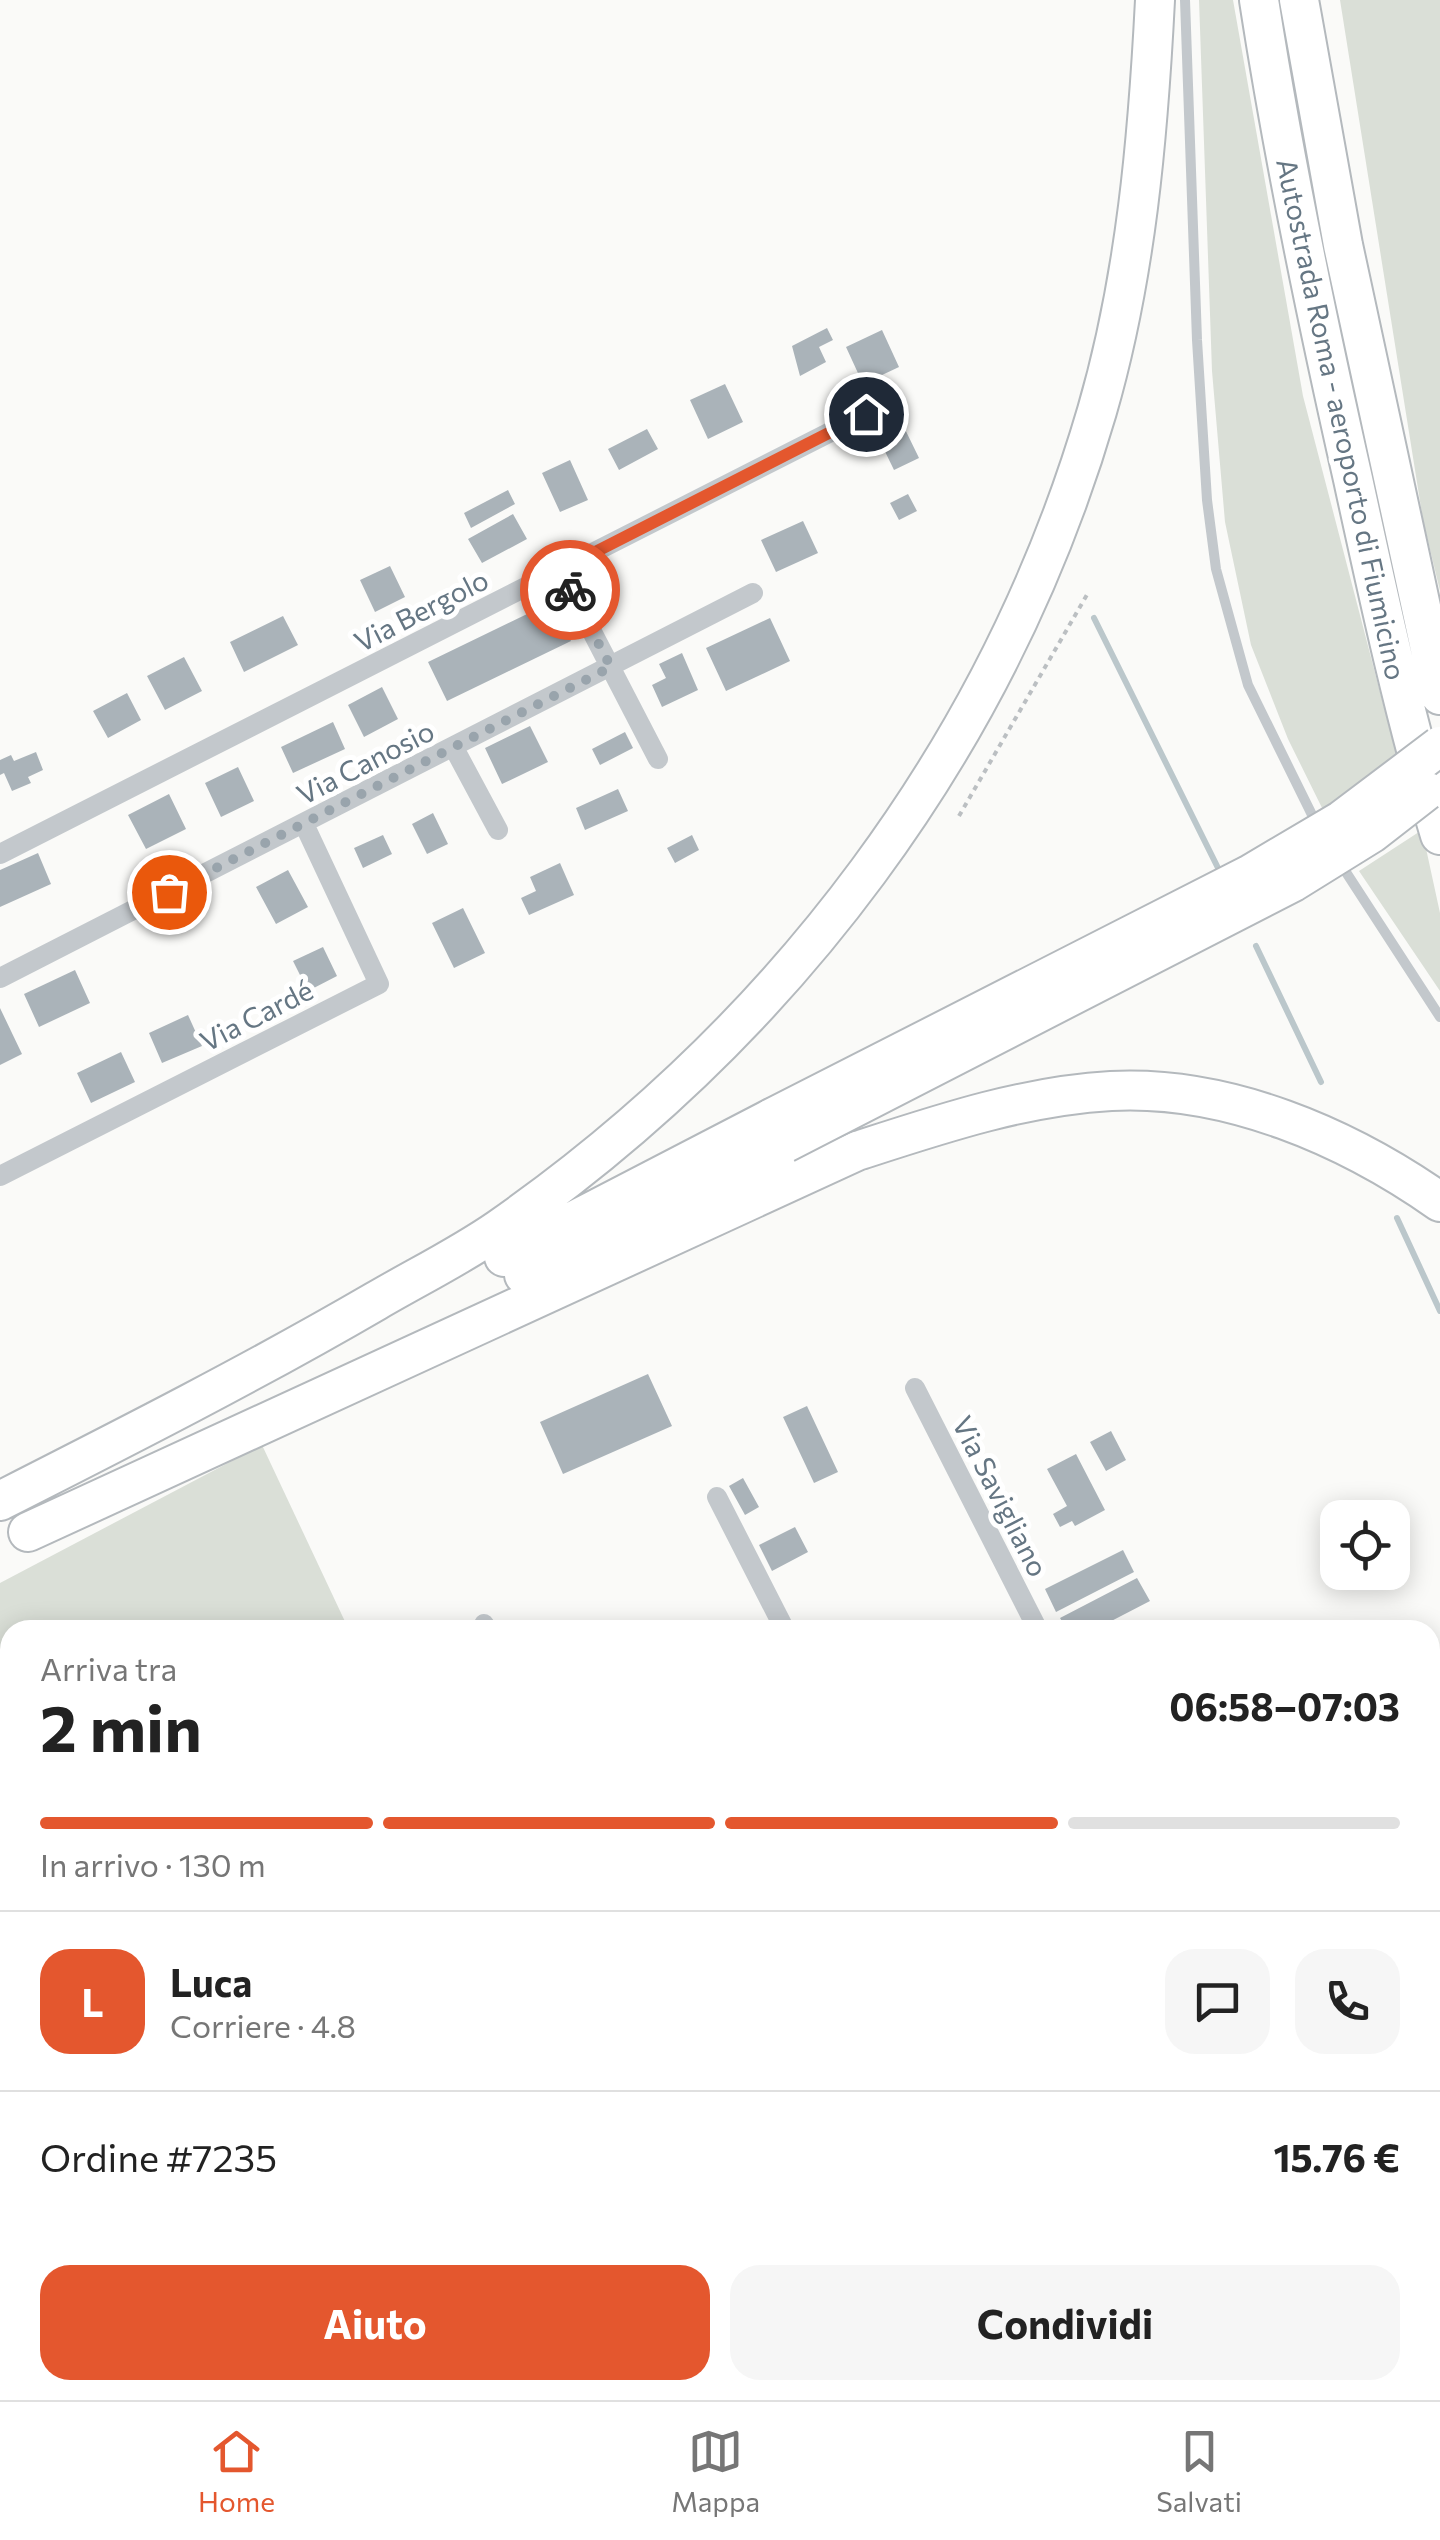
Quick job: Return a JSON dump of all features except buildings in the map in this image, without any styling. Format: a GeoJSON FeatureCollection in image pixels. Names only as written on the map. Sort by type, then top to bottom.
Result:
{"type":"FeatureCollection","features":[{"type":"Feature","properties":{"kind":"highway"},"geometry":{"type":"LineString","coordinates":[[3,1499],[328,1329],[494,1232],[613,1145],[708,1059],[778,985],[857,890],[921,799],[977,704],[1046,558],[1073,486],[1098,409],[1131,260],[1146,140],[1154,0]]}},
{"type":"Feature","properties":{"kind":"highway","name":"Autostrada Roma - aeroporto di Fiumicino"},"geometry":{"type":"LineString","coordinates":[[1259,0],[1292,190],[1338,415],[1395,670],[1440,835]]}},
{"type":"Feature","properties":{"kind":"highway","name":"Autostrada Roma - aeroporto di Fiumicino"},"geometry":{"type":"LineString","coordinates":[[1299,0],[1320,130],[1440,695]]}},
{"type":"Feature","properties":{"kind":"highway"},"geometry":{"type":"LineString","coordinates":[[1320,130],[1334,70],[1324,0]]}},
{"type":"Feature","properties":{"kind":"highway"},"geometry":{"type":"LineString","coordinates":[[14,1539],[1249,875],[1342,820],[1440,746]]}},
{"type":"Feature","properties":{"kind":"highway"},"geometry":{"type":"LineString","coordinates":[[3,1499],[294,1365],[1293,882],[1372,832],[1440,779]]}},
{"type":"Feature","properties":{"kind":"highway"},"geometry":{"type":"LineString","coordinates":[[14,1539],[857,1151],[985,1112],[1116,1091],[1231,1104],[1347,1146],[1440,1202]]}},
{"type":"Feature","properties":{"kind":"street","name":"Via Bergolo"},"geometry":{"type":"LineString","coordinates":[[0,854],[866,414]]}},
{"type":"Feature","properties":{"kind":"street"},"geometry":{"type":"LineString","coordinates":[[560,570],[658,759]]}},
{"type":"Feature","properties":{"kind":"street","name":"Via Canosio"},"geometry":{"type":"LineString","coordinates":[[0,978],[753,593]]}},
{"type":"Feature","properties":{"kind":"street"},"geometry":{"type":"LineString","coordinates":[[454,748],[498,830]]}},
{"type":"Feature","properties":{"kind":"street","name":"Via Cardé"},"geometry":{"type":"LineString","coordinates":[[0,1176],[379,984],[304,824]]}},
{"type":"Feature","properties":{"kind":"street","name":"Via Savigliano"},"geometry":{"type":"LineString","coordinates":[[915,1388],[1033,1620]]}},
{"type":"Feature","properties":{"kind":"street"},"geometry":{"type":"LineString","coordinates":[[717,1496],[780,1620]]}},
{"type":"Feature","properties":{"kind":"lane"},"geometry":{"type":"LineString","coordinates":[[1185,0],[1206,482],[1224,604],[1254,698],[1303,800],[1357,892],[1440,1017]]}},
{"type":"Feature","properties":{"kind":"path"},"geometry":{"type":"LineString","coordinates":[[959,816],[1088,593]]}},
{"type":"Feature","properties":{"kind":"shaded area"},"geometry":{"type":"Polygon","coordinates":[[[1199,0],[1233,0],[1303,396],[1399,765],[1327,818],[1288,739],[1251,645],[1225,522],[1212,371],[1199,0]]]}},
{"type":"Feature","properties":{"kind":"shaded area"},"geometry":{"type":"Polygon","coordinates":[[[1340,0],[1440,0],[1440,591],[1423,520],[1340,0]]]}},
{"type":"Feature","properties":{"kind":"shaded area"},"geometry":{"type":"Polygon","coordinates":[[[1422,830],[1440,913],[1440,991],[1359,871],[1422,830]]]}},
{"type":"Feature","properties":{"kind":"shaded area"},"geometry":{"type":"Polygon","coordinates":[[[262,1445],[344,1620],[0,1620],[0,1583],[262,1445]]]}},
{"type":"Feature","properties":{"kind":"waterway"},"geometry":{"type":"LineString","coordinates":[[1094,618],[1220,872]]}},
{"type":"Feature","properties":{"kind":"waterway"},"geometry":{"type":"LineString","coordinates":[[1256,946],[1321,1082]]}},
{"type":"Feature","properties":{"kind":"waterway"},"geometry":{"type":"LineString","coordinates":[[1397,1218],[1440,1311]]}},
{"type":"Feature","properties":{"kind":"way so far"},"geometry":{"type":"LineString","coordinates":[[169,892],[611,667],[570,590]]}},
{"type":"Feature","properties":{"kind":"route"},"geometry":{"type":"LineString","coordinates":[[570,590],[560,570],[866,414]]}}]}
